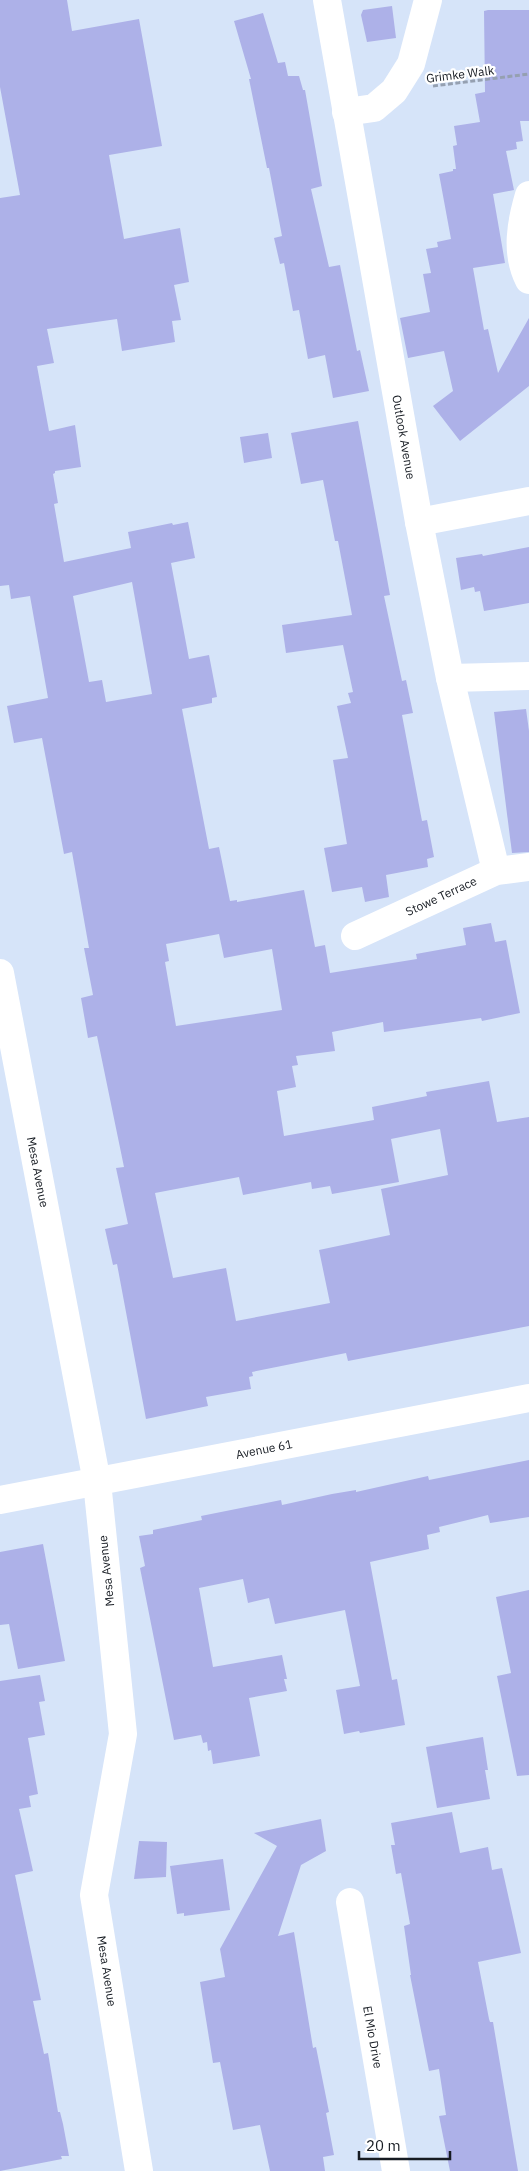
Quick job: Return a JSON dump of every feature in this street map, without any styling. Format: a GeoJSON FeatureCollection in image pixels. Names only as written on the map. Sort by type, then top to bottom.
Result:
{"type":"FeatureCollection","features":[{"type":"Feature","properties":{"kind":"street","name":"Outlook Avenue"},"geometry":{"type":"LineString","coordinates":[[327,0],[419,522],[450,678],[496,871]]}},
{"type":"Feature","properties":{"kind":"street"},"geometry":{"type":"LineString","coordinates":[[346,112],[374,108],[394,91],[411,64],[428,0]]}},
{"type":"Feature","properties":{"kind":"street"},"geometry":{"type":"LineString","coordinates":[[529,195],[520,241],[524,270],[529,280]]}},
{"type":"Feature","properties":{"kind":"street"},"geometry":{"type":"LineString","coordinates":[[419,522],[529,501]]}},
{"type":"Feature","properties":{"kind":"street"},"geometry":{"type":"LineString","coordinates":[[450,678],[529,676]]}},
{"type":"Feature","properties":{"kind":"street","name":"Stowe Terrace"},"geometry":{"type":"LineString","coordinates":[[355,936],[496,871],[529,867]]}},
{"type":"Feature","properties":{"kind":"street","name":"Mesa Avenue"},"geometry":{"type":"LineString","coordinates":[[0,973],[97,1482],[123,1734],[94,1895],[139,2171]]}},
{"type":"Feature","properties":{"kind":"street","name":"Avenue 61"},"geometry":{"type":"LineString","coordinates":[[0,1500],[529,1398]]}},
{"type":"Feature","properties":{"kind":"street","name":"El Mio Drive"},"geometry":{"type":"LineString","coordinates":[[350,1902],[396,2171]]}},
{"type":"Feature","properties":{"kind":"path","name":"Grimke Walk"},"geometry":{"type":"LineString","coordinates":[[394,91],[529,74]]}},
{"type":"Feature","properties":{"kind":"building"},"geometry":{"type":"Polygon","coordinates":[[[0,0],[67,0],[72,31],[139,19],[162,146],[109,155],[124,239],[180,228],[189,282],[174,285],[181,320],[172,321],[175,342],[122,351],[117,319],[47,329],[54,363],[37,366],[49,431],[75,425],[81,467],[55,471],[53,474],[58,503],[54,504],[64,562],[131,548],[128,532],[172,523],[173,525],[188,522],[195,558],[171,563],[189,659],[209,655],[217,697],[212,698],[212,703],[182,709],[209,849],[219,847],[230,901],[237,900],[237,902],[304,890],[315,947],[325,945],[330,973],[417,959],[416,954],[466,945],[463,928],[491,923],[495,942],[506,940],[520,1013],[482,1021],[481,1018],[384,1032],[383,1022],[332,1032],[335,1051],[296,1056],[298,1065],[292,1066],[296,1087],[277,1091],[284,1136],[374,1120],[372,1107],[427,1096],[426,1092],[489,1081],[497,1122],[529,1117],[529,1326],[348,1361],[346,1353],[252,1372],[253,1376],[249,1377],[251,1389],[206,1397],[208,1406],[146,1419],[117,1264],[113,1265],[105,1229],[128,1224],[116,1168],[124,1167],[97,1036],[88,1038],[81,998],[93,995],[84,948],[89,948],[72,852],[64,854],[42,738],[14,743],[7,706],[48,698],[30,596],[11,599],[9,585],[0,586],[0,198],[20,195],[0,87],[0,0]],[[132,582],[73,596],[89,682],[102,680],[106,702],[152,694],[132,582]],[[219,934],[166,944],[169,961],[165,962],[176,1026],[282,1010],[272,949],[224,958],[219,934]],[[440,1129],[391,1139],[399,1182],[332,1194],[330,1186],[312,1189],[311,1182],[243,1195],[239,1177],[155,1193],[173,1278],[226,1268],[236,1321],[330,1303],[319,1250],[390,1235],[381,1189],[448,1175],[440,1129]]]}},
{"type":"Feature","properties":{"kind":"building"},"geometry":{"type":"Polygon","coordinates":[[[392,6],[396,38],[367,42],[361,15],[363,10],[392,6]]]}},
{"type":"Feature","properties":{"kind":"building"},"geometry":{"type":"Polygon","coordinates":[[[529,10],[529,121],[520,121],[523,141],[516,142],[517,149],[506,151],[514,190],[493,194],[505,263],[473,268],[484,330],[488,329],[498,373],[529,318],[529,386],[460,441],[433,406],[453,391],[444,351],[408,358],[400,318],[430,312],[423,274],[431,273],[426,249],[438,247],[437,242],[451,239],[439,174],[456,169],[453,146],[457,145],[454,126],[480,122],[475,94],[485,92],[484,11],[529,10]]]}},
{"type":"Feature","properties":{"kind":"building"},"geometry":{"type":"Polygon","coordinates":[[[263,13],[278,63],[285,62],[288,76],[299,76],[303,90],[305,90],[322,186],[311,189],[329,267],[340,265],[357,351],[360,350],[369,391],[333,398],[325,355],[308,359],[299,310],[293,311],[284,263],[280,264],[274,238],[282,236],[249,79],[251,79],[234,21],[263,13]]]}},
{"type":"Feature","properties":{"kind":"building"},"geometry":{"type":"Polygon","coordinates":[[[358,421],[390,595],[384,596],[402,681],[406,680],[413,713],[402,715],[422,821],[427,820],[434,857],[427,859],[428,867],[386,875],[389,897],[365,902],[362,887],[332,892],[324,848],[347,844],[333,760],[348,758],[337,706],[351,703],[348,693],[353,692],[343,645],[286,653],[282,625],[352,615],[338,541],[335,541],[323,480],[301,484],[291,433],[358,421]]]}},
{"type":"Feature","properties":{"kind":"building"},"geometry":{"type":"Polygon","coordinates":[[[268,433],[272,458],[244,463],[240,437],[268,433]]]}},
{"type":"Feature","properties":{"kind":"building"},"geometry":{"type":"Polygon","coordinates":[[[529,547],[529,603],[484,611],[480,591],[475,592],[474,587],[461,590],[456,558],[482,554],[483,556],[529,547]]]}},
{"type":"Feature","properties":{"kind":"building"},"geometry":{"type":"Polygon","coordinates":[[[526,709],[529,731],[529,852],[512,853],[494,712],[526,709]]]}},
{"type":"Feature","properties":{"kind":"building"},"geometry":{"type":"Polygon","coordinates":[[[529,1460],[529,1517],[490,1523],[488,1515],[439,1527],[440,1532],[427,1535],[429,1549],[370,1562],[392,1680],[397,1679],[405,1725],[344,1734],[336,1690],[360,1686],[345,1610],[275,1624],[269,1598],[248,1603],[243,1579],[199,1588],[213,1667],[282,1655],[287,1679],[284,1679],[287,1691],[249,1698],[260,1756],[213,1764],[211,1750],[208,1751],[207,1742],[203,1743],[201,1735],[174,1740],[140,1568],[145,1566],[139,1536],[153,1534],[153,1530],[202,1520],[201,1516],[281,1500],[282,1505],[332,1494],[356,1490],[356,1492],[428,1476],[429,1480],[529,1460]]]}},
{"type":"Feature","properties":{"kind":"building"},"geometry":{"type":"Polygon","coordinates":[[[43,1544],[65,1661],[18,1669],[9,1624],[0,1625],[0,1552],[43,1544]]]}},
{"type":"Feature","properties":{"kind":"building"},"geometry":{"type":"Polygon","coordinates":[[[529,1590],[529,1775],[517,1776],[497,1676],[511,1673],[496,1597],[529,1590]]]}},
{"type":"Feature","properties":{"kind":"building"},"geometry":{"type":"Polygon","coordinates":[[[40,1675],[45,1701],[39,1702],[45,1735],[28,1738],[38,1794],[29,1796],[31,1807],[19,1809],[33,1871],[15,1875],[41,2000],[33,2001],[44,2054],[48,2053],[58,2112],[60,2112],[63,2124],[69,2156],[61,2156],[62,2159],[0,2171],[0,1681],[40,1675]]]}},
{"type":"Feature","properties":{"kind":"building"},"geometry":{"type":"Polygon","coordinates":[[[483,1737],[488,1770],[485,1770],[490,1799],[437,1808],[426,1747],[483,1737]]]}},
{"type":"Feature","properties":{"kind":"building"},"geometry":{"type":"Polygon","coordinates":[[[452,1812],[460,1853],[488,1847],[492,1870],[502,1868],[521,1953],[478,1962],[489,2019],[490,2022],[493,2022],[518,2171],[450,2171],[439,2116],[446,2115],[439,2069],[429,2071],[410,1975],[404,1926],[410,1924],[401,1873],[396,1874],[391,1845],[395,1845],[391,1823],[452,1812]]]}},
{"type":"Feature","properties":{"kind":"building"},"geometry":{"type":"Polygon","coordinates":[[[321,1819],[326,1851],[301,1865],[278,1936],[294,1932],[313,2048],[316,2047],[329,2112],[326,2113],[334,2155],[323,2157],[325,2171],[270,2171],[260,2125],[233,2130],[220,2062],[213,2063],[200,1982],[225,1977],[220,1949],[277,1846],[254,1833],[321,1819]]]}},
{"type":"Feature","properties":{"kind":"building"},"geometry":{"type":"Polygon","coordinates":[[[139,1841],[167,1842],[166,1877],[134,1879],[139,1841]]]}},
{"type":"Feature","properties":{"kind":"building"},"geometry":{"type":"Polygon","coordinates":[[[223,1859],[230,1910],[184,1916],[184,1913],[177,1914],[170,1866],[223,1859]]]}}]}
